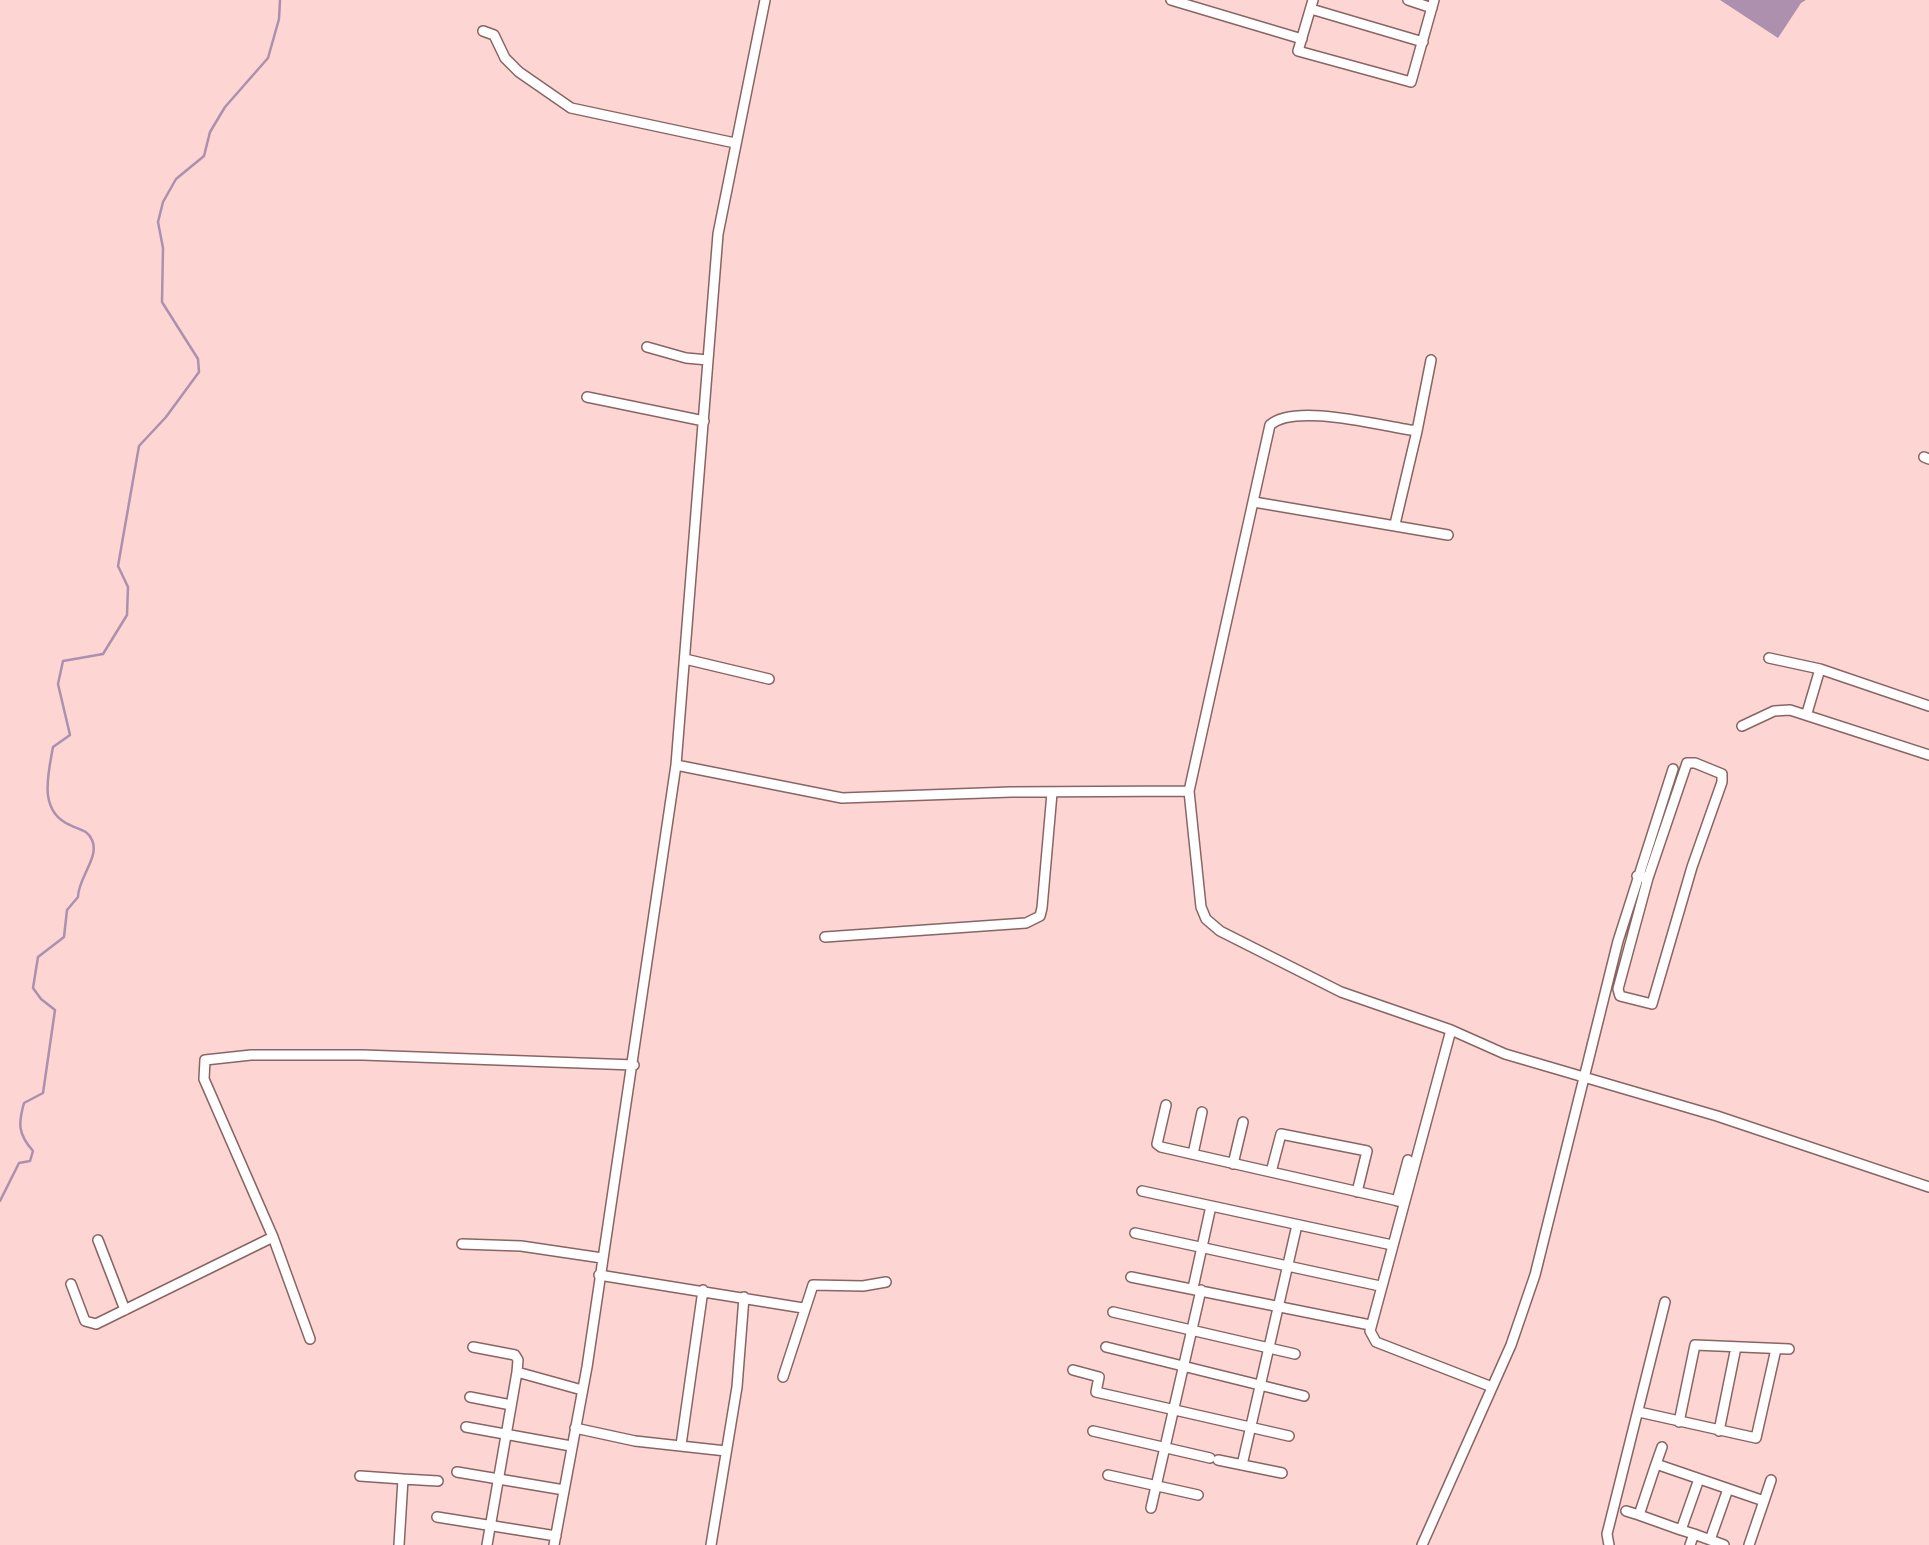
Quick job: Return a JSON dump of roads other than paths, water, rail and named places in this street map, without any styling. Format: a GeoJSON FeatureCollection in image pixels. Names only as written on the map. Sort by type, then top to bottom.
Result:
{"type":"FeatureCollection","features":[{"type":"Feature","properties":{"kind":"street"},"geometry":{"type":"LineString","coordinates":[[437,1517],[491,1525],[555,1540],[634,1065],[676,765],[717,244],[765,0]]}},
{"type":"Feature","properties":{"kind":"street"},"geometry":{"type":"LineString","coordinates":[[1171,0],[1194,3],[1302,39]]}},
{"type":"Feature","properties":{"kind":"street"},"geometry":{"type":"LineString","coordinates":[[1408,0],[1433,4],[1423,42],[1411,82],[1298,51],[1312,4],[1423,42]]}},
{"type":"Feature","properties":{"kind":"street"},"geometry":{"type":"LineString","coordinates":[[483,31],[494,35],[505,58],[519,72],[571,108],[736,143]]}},
{"type":"Feature","properties":{"kind":"street"},"geometry":{"type":"LineString","coordinates":[[647,347],[686,358],[708,360]]}},
{"type":"Feature","properties":{"kind":"street"},"geometry":{"type":"LineString","coordinates":[[1395,524],[1432,360]]}},
{"type":"Feature","properties":{"kind":"street"},"geometry":{"type":"LineString","coordinates":[[587,397],[704,421]]}},
{"type":"Feature","properties":{"kind":"street"},"geometry":{"type":"LineString","coordinates":[[1417,431],[1319,416],[1280,417],[1270,425],[1189,791],[1198,890],[1206,919],[1240,943],[1341,992],[1451,1030],[1505,1054],[1717,1116],[1929,1187]]}},
{"type":"Feature","properties":{"kind":"street"},"geometry":{"type":"LineString","coordinates":[[1255,502],[1448,535]]}},
{"type":"Feature","properties":{"kind":"street"},"geometry":{"type":"LineString","coordinates":[[1769,657],[1820,669],[1929,706]]}},
{"type":"Feature","properties":{"kind":"street"},"geometry":{"type":"LineString","coordinates":[[685,659],[769,679]]}},
{"type":"Feature","properties":{"kind":"street"},"geometry":{"type":"LineString","coordinates":[[1807,713],[1820,669]]}},
{"type":"Feature","properties":{"kind":"street"},"geometry":{"type":"LineString","coordinates":[[1742,726],[1781,710],[1807,713],[1929,755]]}},
{"type":"Feature","properties":{"kind":"street"},"geometry":{"type":"LineString","coordinates":[[1687,763],[1695,763],[1721,774],[1722,782],[1692,867],[1652,1004],[1620,996],[1618,989],[1648,878],[1687,763]]}},
{"type":"Feature","properties":{"kind":"street"},"geometry":{"type":"LineString","coordinates":[[676,765],[842,798],[1189,791]]}},
{"type":"Feature","properties":{"kind":"street"},"geometry":{"type":"LineString","coordinates":[[1422,1545],[1493,1387],[1535,1275],[1583,1076],[1637,876],[1673,769]]}},
{"type":"Feature","properties":{"kind":"street"},"geometry":{"type":"LineString","coordinates":[[825,937],[1026,923],[1036,919],[1042,908],[1052,793]]}},
{"type":"Feature","properties":{"kind":"street"},"geometry":{"type":"LineString","coordinates":[[1637,876],[1648,878]]}},
{"type":"Feature","properties":{"kind":"street"},"geometry":{"type":"LineString","coordinates":[[1400,1201],[1451,1030]]}},
{"type":"Feature","properties":{"kind":"street"},"geometry":{"type":"LineString","coordinates":[[310,1339],[273,1237],[204,1079],[203,1064],[208,1058],[363,1055],[634,1065]]}},
{"type":"Feature","properties":{"kind":"street"},"geometry":{"type":"LineString","coordinates":[[1166,1105],[1157,1144],[1233,1164],[1400,1201]]}},
{"type":"Feature","properties":{"kind":"street"},"geometry":{"type":"LineString","coordinates":[[1193,1154],[1202,1112]]}},
{"type":"Feature","properties":{"kind":"street"},"geometry":{"type":"LineString","coordinates":[[1233,1164],[1243,1122]]}},
{"type":"Feature","properties":{"kind":"street"},"geometry":{"type":"LineString","coordinates":[[1271,1172],[1281,1134],[1367,1151],[1357,1192]]}},
{"type":"Feature","properties":{"kind":"street"},"geometry":{"type":"LineString","coordinates":[[1408,1160],[1392,1245],[1370,1325],[1376,1342],[1493,1387]]}},
{"type":"Feature","properties":{"kind":"street"},"geometry":{"type":"LineString","coordinates":[[1142,1191],[1392,1245]]}},
{"type":"Feature","properties":{"kind":"street"},"geometry":{"type":"LineString","coordinates":[[1151,1508],[1192,1331],[1202,1248],[1211,1206]]}},
{"type":"Feature","properties":{"kind":"street"},"geometry":{"type":"LineString","coordinates":[[1242,1465],[1297,1225]]}},
{"type":"Feature","properties":{"kind":"street"},"geometry":{"type":"LineString","coordinates":[[1135,1233],[1380,1286]]}},
{"type":"Feature","properties":{"kind":"street"},"geometry":{"type":"LineString","coordinates":[[71,1284],[85,1321],[90,1324],[125,1310],[273,1237]]}},
{"type":"Feature","properties":{"kind":"street"},"geometry":{"type":"LineString","coordinates":[[98,1241],[125,1310]]}},
{"type":"Feature","properties":{"kind":"street"},"geometry":{"type":"LineString","coordinates":[[462,1244],[521,1246],[602,1258]]}},
{"type":"Feature","properties":{"kind":"street"},"geometry":{"type":"LineString","coordinates":[[598,1275],[803,1308]]}},
{"type":"Feature","properties":{"kind":"street"},"geometry":{"type":"LineString","coordinates":[[1131,1276],[1370,1325]]}},
{"type":"Feature","properties":{"kind":"street"},"geometry":{"type":"LineString","coordinates":[[783,1377],[808,1292],[815,1283],[855,1286],[886,1282]]}},
{"type":"Feature","properties":{"kind":"street"},"geometry":{"type":"LineString","coordinates":[[681,1445],[703,1290]]}},
{"type":"Feature","properties":{"kind":"street"},"geometry":{"type":"LineString","coordinates":[[710,1545],[738,1374],[744,1297]]}},
{"type":"Feature","properties":{"kind":"street"},"geometry":{"type":"LineString","coordinates":[[1609,1545],[1607,1534],[1665,1301]]}},
{"type":"Feature","properties":{"kind":"street"},"geometry":{"type":"LineString","coordinates":[[1113,1312],[1268,1350],[1295,1354]]}},
{"type":"Feature","properties":{"kind":"street"},"geometry":{"type":"LineString","coordinates":[[1679,1422],[1695,1345],[1789,1349]]}},
{"type":"Feature","properties":{"kind":"street"},"geometry":{"type":"LineString","coordinates":[[473,1347],[515,1355],[519,1360],[487,1545]]}},
{"type":"Feature","properties":{"kind":"street"},"geometry":{"type":"LineString","coordinates":[[1719,1431],[1736,1347]]}},
{"type":"Feature","properties":{"kind":"street"},"geometry":{"type":"LineString","coordinates":[[1106,1348],[1304,1396]]}},
{"type":"Feature","properties":{"kind":"street"},"geometry":{"type":"LineString","coordinates":[[1639,1412],[1755,1439],[1759,1436],[1776,1349]]}},
{"type":"Feature","properties":{"kind":"street"},"geometry":{"type":"LineString","coordinates":[[1073,1370],[1099,1377],[1096,1392],[1289,1436]]}},
{"type":"Feature","properties":{"kind":"street"},"geometry":{"type":"LineString","coordinates":[[517,1372],[582,1390]]}},
{"type":"Feature","properties":{"kind":"street"},"geometry":{"type":"LineString","coordinates":[[470,1397],[511,1405]]}},
{"type":"Feature","properties":{"kind":"street"},"geometry":{"type":"LineString","coordinates":[[466,1427],[571,1446]]}},
{"type":"Feature","properties":{"kind":"street"},"geometry":{"type":"LineString","coordinates":[[575,1428],[635,1441],[726,1451]]}},
{"type":"Feature","properties":{"kind":"street"},"geometry":{"type":"LineString","coordinates":[[1093,1431],[1282,1473]]}},
{"type":"Feature","properties":{"kind":"street"},"geometry":{"type":"LineString","coordinates":[[1639,1516],[1662,1447]]}},
{"type":"Feature","properties":{"kind":"street"},"geometry":{"type":"LineString","coordinates":[[1656,1464],[1764,1501]]}},
{"type":"Feature","properties":{"kind":"street"},"geometry":{"type":"LineString","coordinates":[[457,1472],[564,1490]]}},
{"type":"Feature","properties":{"kind":"street"},"geometry":{"type":"LineString","coordinates":[[1108,1475],[1198,1495]]}},
{"type":"Feature","properties":{"kind":"street"},"geometry":{"type":"LineString","coordinates":[[360,1476],[438,1481]]}},
{"type":"Feature","properties":{"kind":"street"},"geometry":{"type":"LineString","coordinates":[[399,1545],[403,1479]]}},
{"type":"Feature","properties":{"kind":"street"},"geometry":{"type":"LineString","coordinates":[[1681,1530],[1699,1479]]}},
{"type":"Feature","properties":{"kind":"street"},"geometry":{"type":"LineString","coordinates":[[1749,1545],[1771,1480]]}},
{"type":"Feature","properties":{"kind":"street"},"geometry":{"type":"LineString","coordinates":[[1710,1540],[1728,1489]]}},
{"type":"Feature","properties":{"kind":"street"},"geometry":{"type":"LineString","coordinates":[[1626,1511],[1724,1545]]}},
{"type":"Feature","properties":{"kind":"street"},"geometry":{"type":"LineString","coordinates":[[1690,1545],[1693,1534]]}},
{"type":"Feature","properties":{"kind":"waterway"},"geometry":{"type":"LineString","coordinates":[[0,1201],[19,1163],[30,1161],[33,1151],[24,1139],[21,1129],[24,1103],[43,1093],[55,1010],[41,999],[33,988],[38,957],[64,937],[67,910],[78,897],[94,847],[88,834],[60,819],[49,802],[48,780],[53,747],[70,735],[58,684],[63,661],[103,654],[127,615],[128,587],[118,566],[139,446],[166,417],[199,372],[198,359],[162,302],[163,248],[158,222],[163,202],[176,179],[204,156],[210,132],[225,107],[268,58],[279,19],[280,0]]}}]}
